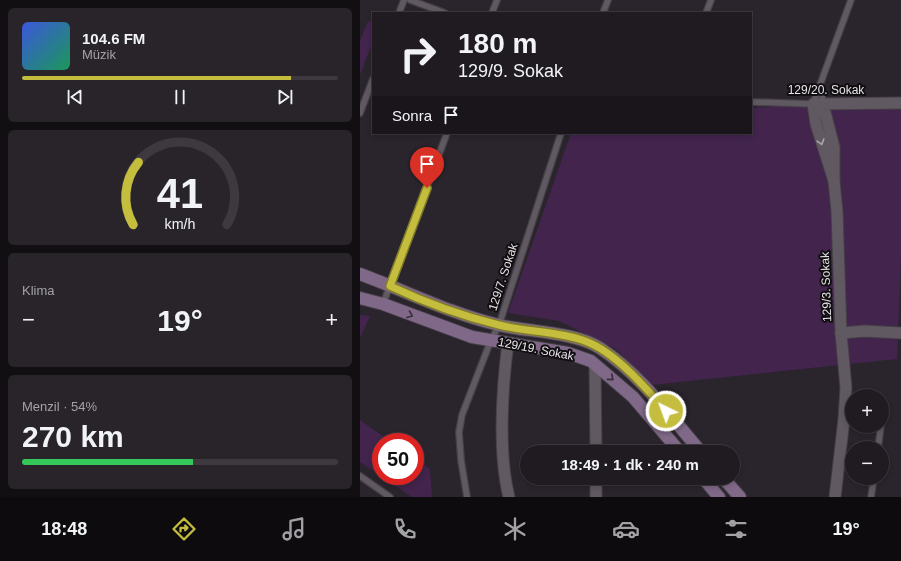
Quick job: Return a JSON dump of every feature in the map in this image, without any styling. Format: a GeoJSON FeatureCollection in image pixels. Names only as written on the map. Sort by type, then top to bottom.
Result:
{"type":"FeatureCollection","features":[{"type":"Feature","properties":{"kind":"main road","name":"129/19. Sokak"},"geometry":{"type":"LineString","coordinates":[[360,274],[417,297],[499,325],[578,339],[601,349],[625,368],[641,384],[695,445]]}},
{"type":"Feature","properties":{"kind":"main road","name":"129/19. Sokak"},"geometry":{"type":"LineString","coordinates":[[360,298],[383,304],[472,337],[568,353],[591,361],[633,397],[674,445]]}},
{"type":"Feature","properties":{"kind":"main road"},"geometry":{"type":"LineString","coordinates":[[709,485],[719,497]]}},
{"type":"Feature","properties":{"kind":"main road"},"geometry":{"type":"LineString","coordinates":[[729,485],[740,497]]}},
{"type":"Feature","properties":{"kind":"street","name":"129/20. Sokak"},"geometry":{"type":"LineString","coordinates":[[818,104],[901,103]]}},
{"type":"Feature","properties":{"kind":"street","name":"129/3. Sokak"},"geometry":{"type":"LineString","coordinates":[[818,104],[816,124],[834,181],[837,211],[841,332],[901,332]]}},
{"type":"Feature","properties":{"kind":"street"},"geometry":{"type":"LineString","coordinates":[[835,497],[846,388],[841,332]]}},
{"type":"Feature","properties":{"kind":"street"},"geometry":{"type":"LineString","coordinates":[[508,343],[505,372],[503,448],[504,479],[509,497]]}},
{"type":"Feature","properties":{"kind":"street"},"geometry":{"type":"LineString","coordinates":[[595,365],[596,445]]}},
{"type":"Feature","properties":{"kind":"street"},"geometry":{"type":"LineString","coordinates":[[596,485],[596,497]]}},
{"type":"Feature","properties":{"kind":"lane"},"geometry":{"type":"LineString","coordinates":[[399,12],[404,0]]}},
{"type":"Feature","properties":{"kind":"lane"},"geometry":{"type":"LineString","coordinates":[[410,0],[442,12]]}},
{"type":"Feature","properties":{"kind":"lane"},"geometry":{"type":"LineString","coordinates":[[492,12],[496,0]]}},
{"type":"Feature","properties":{"kind":"lane"},"geometry":{"type":"LineString","coordinates":[[603,12],[608,0]]}},
{"type":"Feature","properties":{"kind":"lane"},"geometry":{"type":"LineString","coordinates":[[706,12],[711,0]]}},
{"type":"Feature","properties":{"kind":"lane","name":"129/3. Sokak"},"geometry":{"type":"LineString","coordinates":[[818,104],[821,84],[851,0]]}},
{"type":"Feature","properties":{"kind":"lane"},"geometry":{"type":"LineString","coordinates":[[360,113],[372,82]]}},
{"type":"Feature","properties":{"kind":"lane","name":"129/3. Sokak"},"geometry":{"type":"LineString","coordinates":[[818,104],[821,84]]}},
{"type":"Feature","properties":{"kind":"lane","name":"129/20. Sokak"},"geometry":{"type":"LineString","coordinates":[[752,102],[818,104]]}},
{"type":"Feature","properties":{"kind":"lane"},"geometry":{"type":"LineString","coordinates":[[383,304],[447,134]]}},
{"type":"Feature","properties":{"kind":"lane","name":"129/7. Sokak"},"geometry":{"type":"LineString","coordinates":[[467,497],[461,460],[459,432],[462,415],[491,340],[499,325],[561,134]]}},
{"type":"Feature","properties":{"kind":"lane"},"geometry":{"type":"LineString","coordinates":[[360,476],[390,497]]}},
{"type":"Feature","properties":{"kind":"lane"},"geometry":{"type":"LineString","coordinates":[[871,497],[873,485]]}},
{"type":"Feature","properties":{"kind":"shaded area"},"geometry":{"type":"Polygon","coordinates":[[[368,21],[372,23],[372,44],[360,75],[360,41],[368,21]]]}},
{"type":"Feature","properties":{"kind":"shaded area"},"geometry":{"type":"Polygon","coordinates":[[[901,103],[901,261],[897,359],[652,385],[616,349],[559,321],[508,313],[571,134],[752,134],[752,108],[813,104],[901,103]]]}},
{"type":"Feature","properties":{"kind":"shaded area"},"geometry":{"type":"Polygon","coordinates":[[[360,315],[370,316],[360,338],[360,315]]]}},
{"type":"Feature","properties":{"kind":"shaded area"},"geometry":{"type":"Polygon","coordinates":[[[360,420],[378,433],[372,433],[372,470],[360,462],[360,420]]]}},
{"type":"Feature","properties":{"kind":"shaded area"},"geometry":{"type":"Polygon","coordinates":[[[424,465],[430,469],[432,497],[412,497],[394,485],[424,485],[424,465]]]}},
{"type":"Feature","properties":{"kind":"route"},"geometry":{"type":"LineString","coordinates":[[427,188],[390,286],[461,313],[499,325],[578,339],[591,343],[625,368],[666,411]]}}]}
